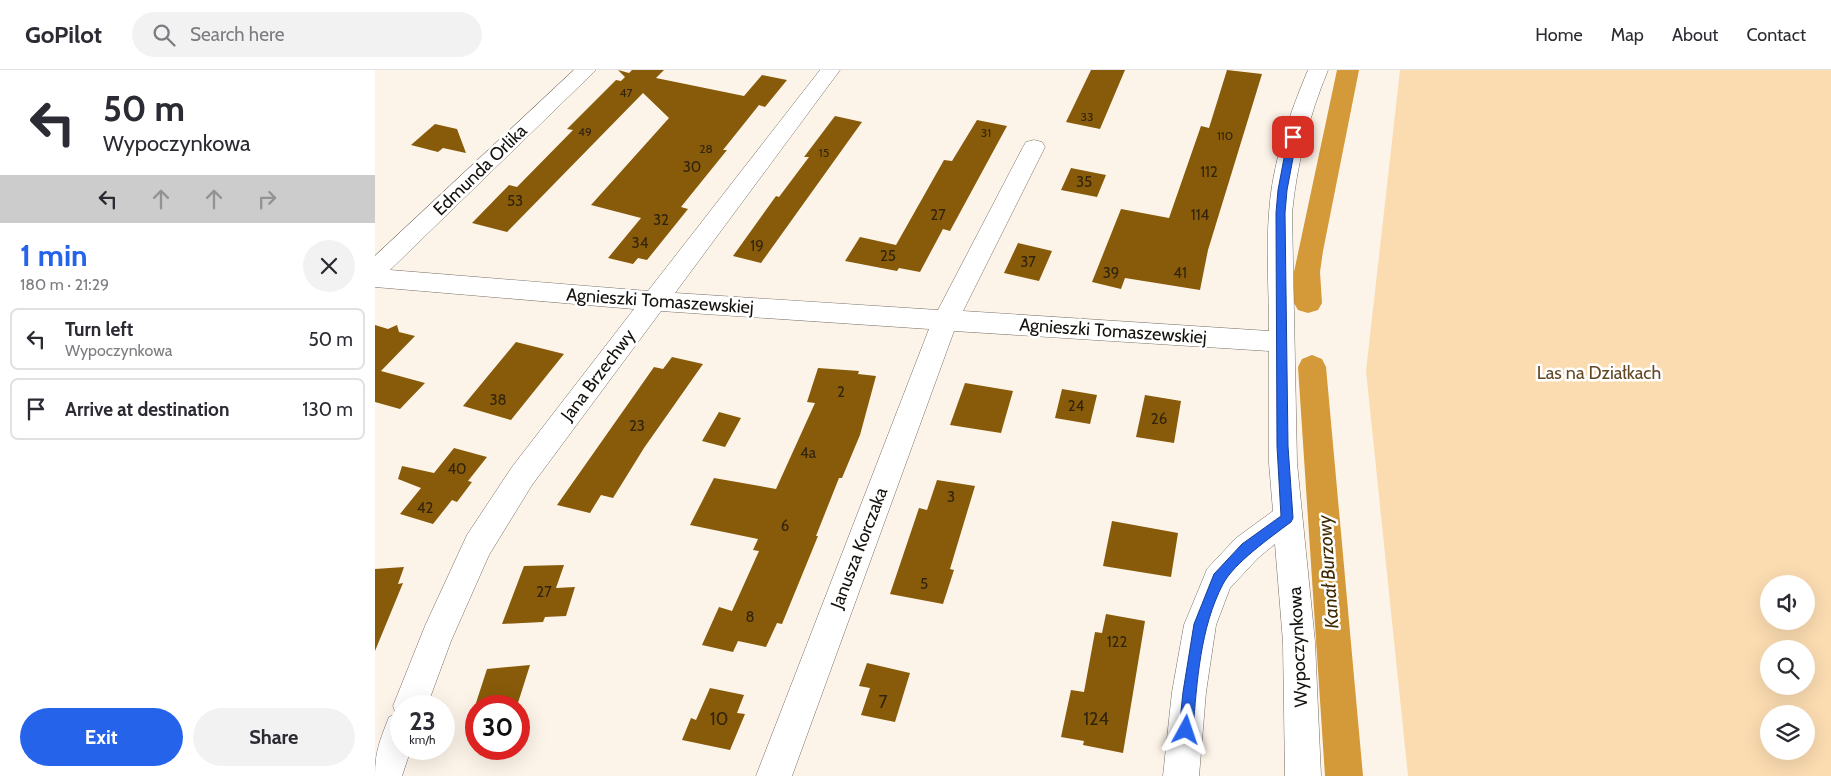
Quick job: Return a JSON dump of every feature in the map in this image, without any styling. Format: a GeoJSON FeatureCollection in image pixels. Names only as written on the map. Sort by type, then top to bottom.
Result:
{"type":"FeatureCollection","features":[{"type":"Feature","properties":{"kind":"street","name":"Edmunda Orlika"},"geometry":{"type":"LineString","coordinates":[[375,270],[586,70]]}},
{"type":"Feature","properties":{"kind":"street","name":"Jana Brzechwy"},"geometry":{"type":"LineString","coordinates":[[414,695],[436,637],[478,546],[522,476],[830,70]]}},
{"type":"Feature","properties":{"kind":"street","name":"Wypoczynkowa"},"geometry":{"type":"LineString","coordinates":[[1303,776],[1300,649],[1283,463],[1280,213],[1293,137],[1318,70]]}},
{"type":"Feature","properties":{"kind":"street"},"geometry":{"type":"LineString","coordinates":[[945,321],[1034,147]]}},
{"type":"Feature","properties":{"kind":"street","name":"Agnieszki Tomaszewskiej"},"geometry":{"type":"LineString","coordinates":[[375,278],[654,301],[1281,342]]}},
{"type":"Feature","properties":{"kind":"street","name":"Janusza Korczaka"},"geometry":{"type":"LineString","coordinates":[[774,776],[945,321]]}},
{"type":"Feature","properties":{"kind":"street"},"geometry":{"type":"LineString","coordinates":[[1181,776],[1189,692],[1200,624],[1218,579],[1247,548],[1287,518]]}},
{"type":"Feature","properties":{"kind":"street"},"geometry":{"type":"LineString","coordinates":[[384,776],[390,759]]}},
{"type":"Feature","properties":{"kind":"green space","name":"Las na Działkach"},"geometry":{"type":"Polygon","coordinates":[[[1400,70],[1831,70],[1831,776],[1408,776],[1366,371],[1400,70]]]}},
{"type":"Feature","properties":{"kind":"building"},"geometry":{"type":"Polygon","coordinates":[[[618,70],[629,73],[632,70],[664,70],[656,78],[744,96],[762,75],[787,80],[765,107],[759,105],[723,150],[727,150],[681,207],[688,209],[647,260],[638,258],[633,264],[608,258],[641,218],[591,205],[669,118],[643,93],[507,232],[472,223],[509,185],[517,187],[573,130],[567,129],[616,80],[621,81],[625,77],[618,70]]]}},
{"type":"Feature","properties":{"kind":"building"},"geometry":{"type":"Polygon","coordinates":[[[1091,70],[1125,70],[1100,129],[1066,122],[1091,70]]]}},
{"type":"Feature","properties":{"kind":"building"},"geometry":{"type":"Polygon","coordinates":[[[1227,70],[1262,74],[1208,250],[1200,290],[1125,278],[1121,289],[1092,282],[1121,209],[1169,218],[1201,126],[1209,128],[1227,70]]]}},
{"type":"Feature","properties":{"kind":"building"},"geometry":{"type":"Polygon","coordinates":[[[835,116],[862,122],[761,263],[733,256],[776,196],[779,197],[809,157],[804,157],[835,116]]]}},
{"type":"Feature","properties":{"kind":"building"},"geometry":{"type":"Polygon","coordinates":[[[977,120],[1007,126],[950,231],[943,229],[920,272],[899,268],[897,271],[845,261],[860,237],[896,245],[944,160],[952,161],[977,120]]]}},
{"type":"Feature","properties":{"kind":"building"},"geometry":{"type":"Polygon","coordinates":[[[435,124],[457,129],[466,153],[443,148],[438,152],[411,145],[435,124]]]}},
{"type":"Feature","properties":{"kind":"building"},"geometry":{"type":"Polygon","coordinates":[[[1071,168],[1106,175],[1097,197],[1061,190],[1071,168]]]}},
{"type":"Feature","properties":{"kind":"building"},"geometry":{"type":"Polygon","coordinates":[[[1018,243],[1052,251],[1039,281],[1004,273],[1018,243]]]}},
{"type":"Feature","properties":{"kind":"building"},"geometry":{"type":"Polygon","coordinates":[[[375,325],[388,329],[397,325],[399,332],[415,336],[381,371],[425,383],[400,409],[375,402],[375,325]]]}},
{"type":"Feature","properties":{"kind":"building"},"geometry":{"type":"Polygon","coordinates":[[[516,342],[564,354],[511,420],[463,406],[516,342]]]}},
{"type":"Feature","properties":{"kind":"building"},"geometry":{"type":"Polygon","coordinates":[[[672,357],[703,364],[644,448],[613,498],[601,495],[590,513],[557,505],[654,367],[663,369],[672,357]]]}},
{"type":"Feature","properties":{"kind":"building"},"geometry":{"type":"Polygon","coordinates":[[[818,368],[859,371],[858,374],[876,376],[860,435],[842,478],[839,478],[816,536],[818,536],[782,624],[777,623],[766,647],[738,641],[733,652],[702,645],[719,607],[732,611],[759,551],[753,550],[758,539],[690,525],[714,478],[776,489],[815,403],[807,402],[818,368]]]}},
{"type":"Feature","properties":{"kind":"building"},"geometry":{"type":"Polygon","coordinates":[[[965,383],[1013,391],[1001,433],[950,425],[965,383]]]}},
{"type":"Feature","properties":{"kind":"building"},"geometry":{"type":"Polygon","coordinates":[[[1062,389],[1097,395],[1090,424],[1055,418],[1062,389]]]}},
{"type":"Feature","properties":{"kind":"building"},"geometry":{"type":"Polygon","coordinates":[[[1145,395],[1181,401],[1174,443],[1136,437],[1145,395]]]}},
{"type":"Feature","properties":{"kind":"building"},"geometry":{"type":"Polygon","coordinates":[[[719,412],[741,418],[725,447],[702,441],[719,412]]]}},
{"type":"Feature","properties":{"kind":"building"},"geometry":{"type":"Polygon","coordinates":[[[454,448],[487,457],[468,481],[472,482],[457,502],[452,500],[433,524],[400,514],[421,488],[398,479],[402,466],[434,473],[454,448]]]}},
{"type":"Feature","properties":{"kind":"building"},"geometry":{"type":"Polygon","coordinates":[[[937,480],[975,486],[950,569],[954,570],[943,604],[890,594],[919,508],[927,510],[937,480]]]}},
{"type":"Feature","properties":{"kind":"building"},"geometry":{"type":"Polygon","coordinates":[[[1112,521],[1178,533],[1171,577],[1103,566],[1112,521]]]}},
{"type":"Feature","properties":{"kind":"building"},"geometry":{"type":"Polygon","coordinates":[[[564,565],[556,588],[575,587],[566,616],[545,617],[543,622],[502,624],[524,566],[564,565]]]}},
{"type":"Feature","properties":{"kind":"building"},"geometry":{"type":"Polygon","coordinates":[[[404,567],[398,584],[403,583],[375,651],[375,569],[404,567]]]}},
{"type":"Feature","properties":{"kind":"building"},"geometry":{"type":"Polygon","coordinates":[[[1106,614],[1145,621],[1123,753],[1083,745],[1084,741],[1061,737],[1071,690],[1084,692],[1095,632],[1102,633],[1106,614]]]}},
{"type":"Feature","properties":{"kind":"building"},"geometry":{"type":"Polygon","coordinates":[[[867,663],[910,673],[895,722],[861,715],[870,688],[859,686],[867,663]]]}},
{"type":"Feature","properties":{"kind":"building"},"geometry":{"type":"Polygon","coordinates":[[[530,665],[520,695],[479,695],[487,669],[530,665]]]}},
{"type":"Feature","properties":{"kind":"building"},"geometry":{"type":"Polygon","coordinates":[[[710,688],[744,695],[737,713],[745,714],[730,750],[682,740],[691,718],[696,720],[710,688]]]}},
{"type":"Feature","properties":{"kind":"waterway","name":"Kanał Burzowy"},"geometry":{"type":"LineString","coordinates":[[1308,303],[1307,272],[1310,251],[1348,70]]}},
{"type":"Feature","properties":{"kind":"waterway","name":"Kanał Burzowy"},"geometry":{"type":"LineString","coordinates":[[1312,367],[1344,776]]}},
{"type":"Feature","properties":{"kind":"route"},"geometry":{"type":"LineString","coordinates":[[1186,730],[1189,692],[1200,624],[1218,579],[1247,548],[1287,518],[1283,463],[1280,213],[1293,137]]}}]}
